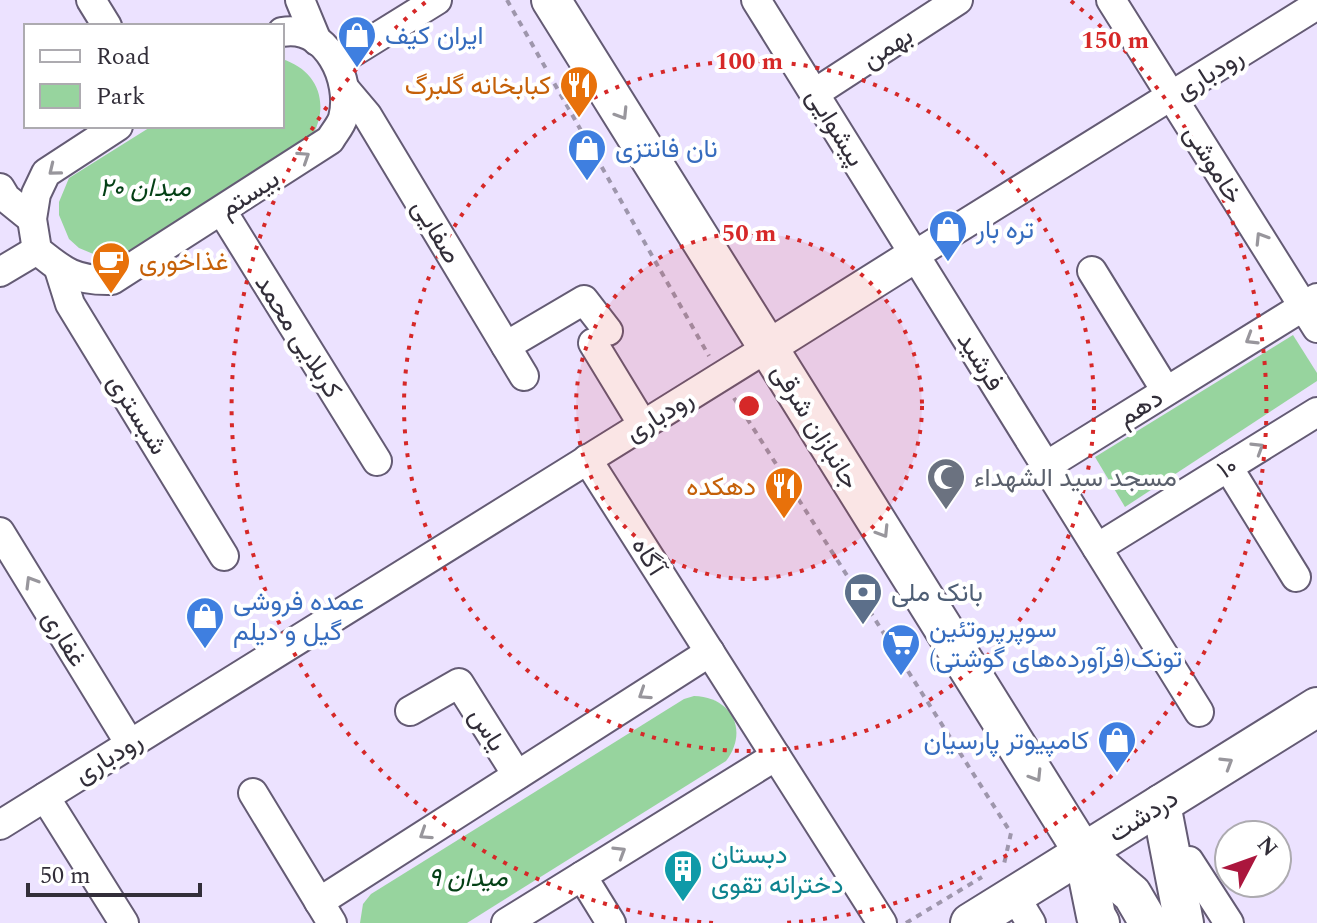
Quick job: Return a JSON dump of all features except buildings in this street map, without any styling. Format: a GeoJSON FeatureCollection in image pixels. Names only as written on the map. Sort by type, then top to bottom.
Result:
{"type":"FeatureCollection","features":[{"type":"Feature","properties":{"kind":"main road","name":"جانبازان شرقی"},"geometry":{"type":"LineString","coordinates":[[551,0],[1083,852]]}},
{"type":"Feature","properties":{"kind":"main road","name":"دردشت"},"geometry":{"type":"LineString","coordinates":[[970,923],[1023,909],[1083,852],[1317,707]]}},
{"type":"Feature","properties":{"kind":"main road"},"geometry":{"type":"LineString","coordinates":[[1161,804],[1184,923]]}},
{"type":"Feature","properties":{"kind":"main road"},"geometry":{"type":"LineString","coordinates":[[1083,852],[1100,923]]}},
{"type":"Feature","properties":{"kind":"main road"},"geometry":{"type":"LineString","coordinates":[[1083,852],[1132,894],[1149,923]]}},
{"type":"Feature","properties":{"kind":"street"},"geometry":{"type":"LineString","coordinates":[[91,0],[106,24]]}},
{"type":"Feature","properties":{"kind":"street"},"geometry":{"type":"LineString","coordinates":[[300,0],[317,41]]}},
{"type":"Feature","properties":{"kind":"street"},"geometry":{"type":"LineString","coordinates":[[337,62],[437,0]]}},
{"type":"Feature","properties":{"kind":"street","name":"پیشوایی"},"geometry":{"type":"LineString","coordinates":[[756,0],[915,255]]}},
{"type":"Feature","properties":{"kind":"street","name":"بهمن"},"geometry":{"type":"LineString","coordinates":[[815,93],[958,0]]}},
{"type":"Feature","properties":{"kind":"street","name":"خاموشی"},"geometry":{"type":"LineString","coordinates":[[1111,0],[1313,311]]}},
{"type":"Feature","properties":{"kind":"street","name":"رودباری"},"geometry":{"type":"LineString","coordinates":[[0,825],[1317,5]]}},
{"type":"Feature","properties":{"kind":"street"},"geometry":{"type":"LineString","coordinates":[[284,32],[291,30],[317,41]]}},
{"type":"Feature","properties":{"kind":"street","name":"بیستم"},"geometry":{"type":"LineString","coordinates":[[37,250],[59,269],[87,281],[112,280],[330,140],[343,119],[345,89],[337,62],[317,41]]}},
{"type":"Feature","properties":{"kind":"street","name":"صفایی"},"geometry":{"type":"LineString","coordinates":[[345,89],[367,115],[524,376]]}},
{"type":"Feature","properties":{"kind":"street"},"geometry":{"type":"LineString","coordinates":[[0,272],[37,250],[32,219],[36,194],[46,173],[115,128]]}},
{"type":"Feature","properties":{"kind":"street"},"geometry":{"type":"LineString","coordinates":[[0,188],[6,198],[32,219]]}},
{"type":"Feature","properties":{"kind":"street","name":"کربلایی محمد"},"geometry":{"type":"LineString","coordinates":[[222,211],[377,461]]}},
{"type":"Feature","properties":{"kind":"street","name":"فرشید"},"geometry":{"type":"LineString","coordinates":[[915,255],[1046,466]]}},
{"type":"Feature","properties":{"kind":"street","name":"شبستری"},"geometry":{"type":"LineString","coordinates":[[59,269],[70,304],[224,556]]}},
{"type":"Feature","properties":{"kind":"street"},"geometry":{"type":"LineString","coordinates":[[1092,271],[1166,391]]}},
{"type":"Feature","properties":{"kind":"street"},"geometry":{"type":"LineString","coordinates":[[506,346],[584,300],[643,425]]}},
{"type":"Feature","properties":{"kind":"street","name":"دهم"},"geometry":{"type":"LineString","coordinates":[[1046,466],[1166,391],[1313,311]]}},
{"type":"Feature","properties":{"kind":"street","name":"۱۰"},"geometry":{"type":"LineString","coordinates":[[1097,548],[1317,412]]}},
{"type":"Feature","properties":{"kind":"street","name":"آگاه"},"geometry":{"type":"LineString","coordinates":[[587,459],[710,652]]}},
{"type":"Feature","properties":{"kind":"street"},"geometry":{"type":"LineString","coordinates":[[1046,466],[1199,712]]}},
{"type":"Feature","properties":{"kind":"street"},"geometry":{"type":"LineString","coordinates":[[1228,467],[1296,577]]}},
{"type":"Feature","properties":{"kind":"street","name":"غفاری"},"geometry":{"type":"LineString","coordinates":[[0,532],[130,744]]}},
{"type":"Feature","properties":{"kind":"street"},"geometry":{"type":"LineString","coordinates":[[253,793],[325,912],[517,775],[710,652],[882,923]]}},
{"type":"Feature","properties":{"kind":"street","name":"یاس"},"geometry":{"type":"LineString","coordinates":[[410,711],[459,683],[517,775]]}},
{"type":"Feature","properties":{"kind":"street"},"geometry":{"type":"LineString","coordinates":[[506,923],[776,756]]}},
{"type":"Feature","properties":{"kind":"street"},"geometry":{"type":"LineString","coordinates":[[45,797],[124,923]]}},
{"type":"Feature","properties":{"kind":"street"},"geometry":{"type":"LineString","coordinates":[[1189,861],[1229,923]]}},
{"type":"Feature","properties":{"kind":"street"},"geometry":{"type":"LineString","coordinates":[[582,876],[611,923]]}},
{"type":"Feature","properties":{"kind":"path"},"geometry":{"type":"LineString","coordinates":[[507,0],[721,377],[1011,833],[1004,864],[906,923]]}},
{"type":"Feature","properties":{"kind":"green space","name":"میدان ۲۰"},"geometry":{"type":"Polygon","coordinates":[[[284,60],[304,71],[317,89],[320,111],[313,135],[129,253],[103,258],[79,248],[69,239],[59,215],[59,202],[69,178],[149,128],[284,128],[284,60]]]}},
{"type":"Feature","properties":{"kind":"green space"},"geometry":{"type":"Polygon","coordinates":[[[1293,335],[1317,373],[1317,381],[1125,507],[1095,457],[1293,335]]]}},
{"type":"Feature","properties":{"kind":"green space","name":"میدان ۹"},"geometry":{"type":"Polygon","coordinates":[[[694,696],[718,702],[733,718],[736,738],[726,761],[467,923],[360,923],[363,904],[371,894],[684,699],[694,696]]]}},
{"type":"Feature","properties":{"kind":"place","name":"ایران کیف"},"geometry":{"type":"Point","coordinates":[357,69]}},
{"type":"Feature","properties":{"kind":"place","name":"کبابخانه گلبرگ"},"geometry":{"type":"Point","coordinates":[579,119]}},
{"type":"Feature","properties":{"kind":"place","name":"نان فانتزی"},"geometry":{"type":"Point","coordinates":[587,182]}},
{"type":"Feature","properties":{"kind":"place","name":"تره بار"},"geometry":{"type":"Point","coordinates":[948,263]}},
{"type":"Feature","properties":{"kind":"place","name":"غذاخوری"},"geometry":{"type":"Point","coordinates":[111,295]}},
{"type":"Feature","properties":{"kind":"place","name":"مسجد سید الشهداء"},"geometry":{"type":"Point","coordinates":[946,511]}},
{"type":"Feature","properties":{"kind":"place","name":"دهکده"},"geometry":{"type":"Point","coordinates":[784,520]}},
{"type":"Feature","properties":{"kind":"place","name":"بانک ملی"},"geometry":{"type":"Point","coordinates":[863,626]}},
{"type":"Feature","properties":{"kind":"place","name":"عمده فروشی گیل و دیلم"},"geometry":{"type":"Point","coordinates":[205,650]}},
{"type":"Feature","properties":{"kind":"place","name":"سوپرپروتئین تونک(فرآورده‌های گوشتی)"},"geometry":{"type":"Point","coordinates":[901,677]}},
{"type":"Feature","properties":{"kind":"place","name":"کامپیوتر پارسیان"},"geometry":{"type":"Point","coordinates":[1117,774]}},
{"type":"Feature","properties":{"kind":"place","name":"دبستان دخترانه تقوی"},"geometry":{"type":"Point","coordinates":[683,903]}}]}
